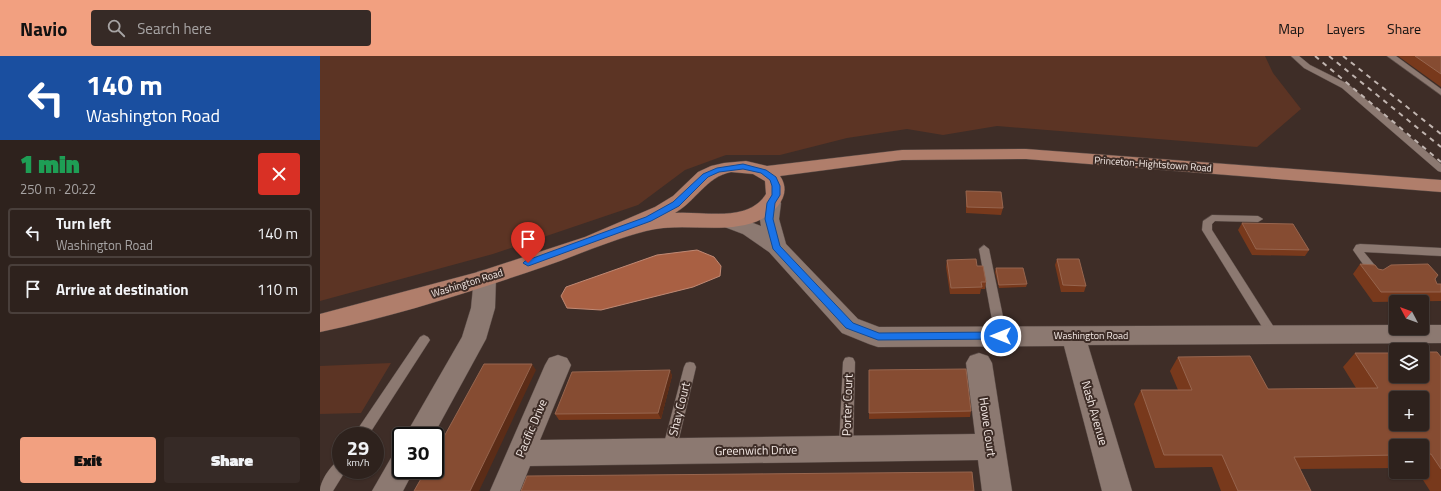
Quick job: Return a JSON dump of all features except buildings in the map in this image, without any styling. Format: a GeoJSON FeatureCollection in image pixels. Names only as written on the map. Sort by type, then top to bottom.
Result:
{"type":"FeatureCollection","features":[{"type":"Feature","properties":{"kind":"main road","name":"Princeton-Hightstown Road"},"geometry":{"type":"LineString","coordinates":[[764,172],[865,159],[923,154],[1026,154],[1441,180]]}},
{"type":"Feature","properties":{"kind":"main road","name":"Princeton-Hightstown Road"},"geometry":{"type":"LineString","coordinates":[[773,199],[794,183],[865,159]]}},
{"type":"Feature","properties":{"kind":"main road","name":"Washington Road"},"geometry":{"type":"LineString","coordinates":[[320,323],[485,278],[611,234],[648,219],[676,204],[691,191],[697,183],[717,170],[743,166],[764,172]]}},
{"type":"Feature","properties":{"kind":"main road"},"geometry":{"type":"LineString","coordinates":[[764,172],[773,179],[776,186],[773,199]]}},
{"type":"Feature","properties":{"kind":"main road"},"geometry":{"type":"LineString","coordinates":[[691,191],[690,200],[694,209],[702,216],[722,220]]}},
{"type":"Feature","properties":{"kind":"main road","name":"Washington Road"},"geometry":{"type":"LineString","coordinates":[[611,234],[665,220],[691,218],[722,220],[753,215],[773,199]]}},
{"type":"Feature","properties":{"kind":"street","name":"Washington Road"},"geometry":{"type":"LineString","coordinates":[[773,199],[769,219],[776,247]]}},
{"type":"Feature","properties":{"kind":"street","name":"Washington Road"},"geometry":{"type":"LineString","coordinates":[[722,220],[750,229],[776,247],[850,326],[878,336],[1441,334]]}},
{"type":"Feature","properties":{"kind":"street"},"geometry":{"type":"LineString","coordinates":[[424,427],[474,339],[483,308],[485,278]]}},
{"type":"Feature","properties":{"kind":"street","name":"Nash Avenue"},"geometry":{"type":"LineString","coordinates":[[1073,335],[1117,491]]}},
{"type":"Feature","properties":{"kind":"street","name":"Howe Court"},"geometry":{"type":"LineString","coordinates":[[979,363],[997,491]]}},
{"type":"Feature","properties":{"kind":"street","name":"Pacific Drive"},"geometry":{"type":"LineString","coordinates":[[505,491],[558,365]]}},
{"type":"Feature","properties":{"kind":"street","name":"Greenwich Drive"},"geometry":{"type":"LineString","coordinates":[[521,453],[991,447]]}},
{"type":"Feature","properties":{"kind":"street"},"geometry":{"type":"LineString","coordinates":[[387,491],[394,479]]}},
{"type":"Feature","properties":{"kind":"lane"},"geometry":{"type":"LineString","coordinates":[[1295,56],[1307,68],[1345,86],[1441,180]]}},
{"type":"Feature","properties":{"kind":"lane"},"geometry":{"type":"LineString","coordinates":[[1391,56],[1441,93]]}},
{"type":"Feature","properties":{"kind":"lane"},"geometry":{"type":"LineString","coordinates":[[1258,219],[1212,218],[1207,222],[1207,230],[1272,334]]}},
{"type":"Feature","properties":{"kind":"lane"},"geometry":{"type":"LineString","coordinates":[[1376,274],[1360,254],[1358,250],[1360,248],[1441,252]]}},
{"type":"Feature","properties":{"kind":"lane"},"geometry":{"type":"LineString","coordinates":[[984,249],[1001,336]]}},
{"type":"Feature","properties":{"kind":"lane"},"geometry":{"type":"LineString","coordinates":[[366,427],[424,340]]}},
{"type":"Feature","properties":{"kind":"lane","name":"Porter Court"},"geometry":{"type":"LineString","coordinates":[[846,449],[849,362]]}},
{"type":"Feature","properties":{"kind":"lane","name":"Shay Court"},"geometry":{"type":"LineString","coordinates":[[668,451],[690,367]]}},
{"type":"Feature","properties":{"kind":"lane"},"geometry":{"type":"LineString","coordinates":[[324,491],[332,479]]}},
{"type":"Feature","properties":{"kind":"shaded area"},"geometry":{"type":"Polygon","coordinates":[[[320,56],[1265,56],[1273,73],[1301,109],[1257,147],[997,126],[943,135],[907,129],[847,138],[780,155],[726,155],[685,170],[638,205],[493,254],[320,301],[320,56]]]}},
{"type":"Feature","properties":{"kind":"shaded area"},"geometry":{"type":"Polygon","coordinates":[[[697,250],[714,257],[721,266],[720,276],[693,287],[601,310],[567,308],[561,296],[566,287],[657,255],[697,250]]]}},
{"type":"Feature","properties":{"kind":"shaded area"},"geometry":{"type":"Polygon","coordinates":[[[391,363],[361,413],[320,414],[320,366],[391,363]]]}},
{"type":"Feature","properties":{"kind":"railway"},"geometry":{"type":"LineString","coordinates":[[1315,56],[1441,162]]}},
{"type":"Feature","properties":{"kind":"railway"},"geometry":{"type":"LineString","coordinates":[[1329,56],[1441,147]]}},
{"type":"Feature","properties":{"kind":"railway"},"geometry":{"type":"LineString","coordinates":[[1343,56],[1441,134]]}},
{"type":"Feature","properties":{"kind":"route"},"geometry":{"type":"LineString","coordinates":[[528,263],[611,234],[648,219],[676,204],[691,191],[697,183],[717,170],[743,166],[756,168],[769,174],[776,186],[776,195],[771,203],[769,219],[776,247],[850,326],[878,336],[1001,336]]}}]}
